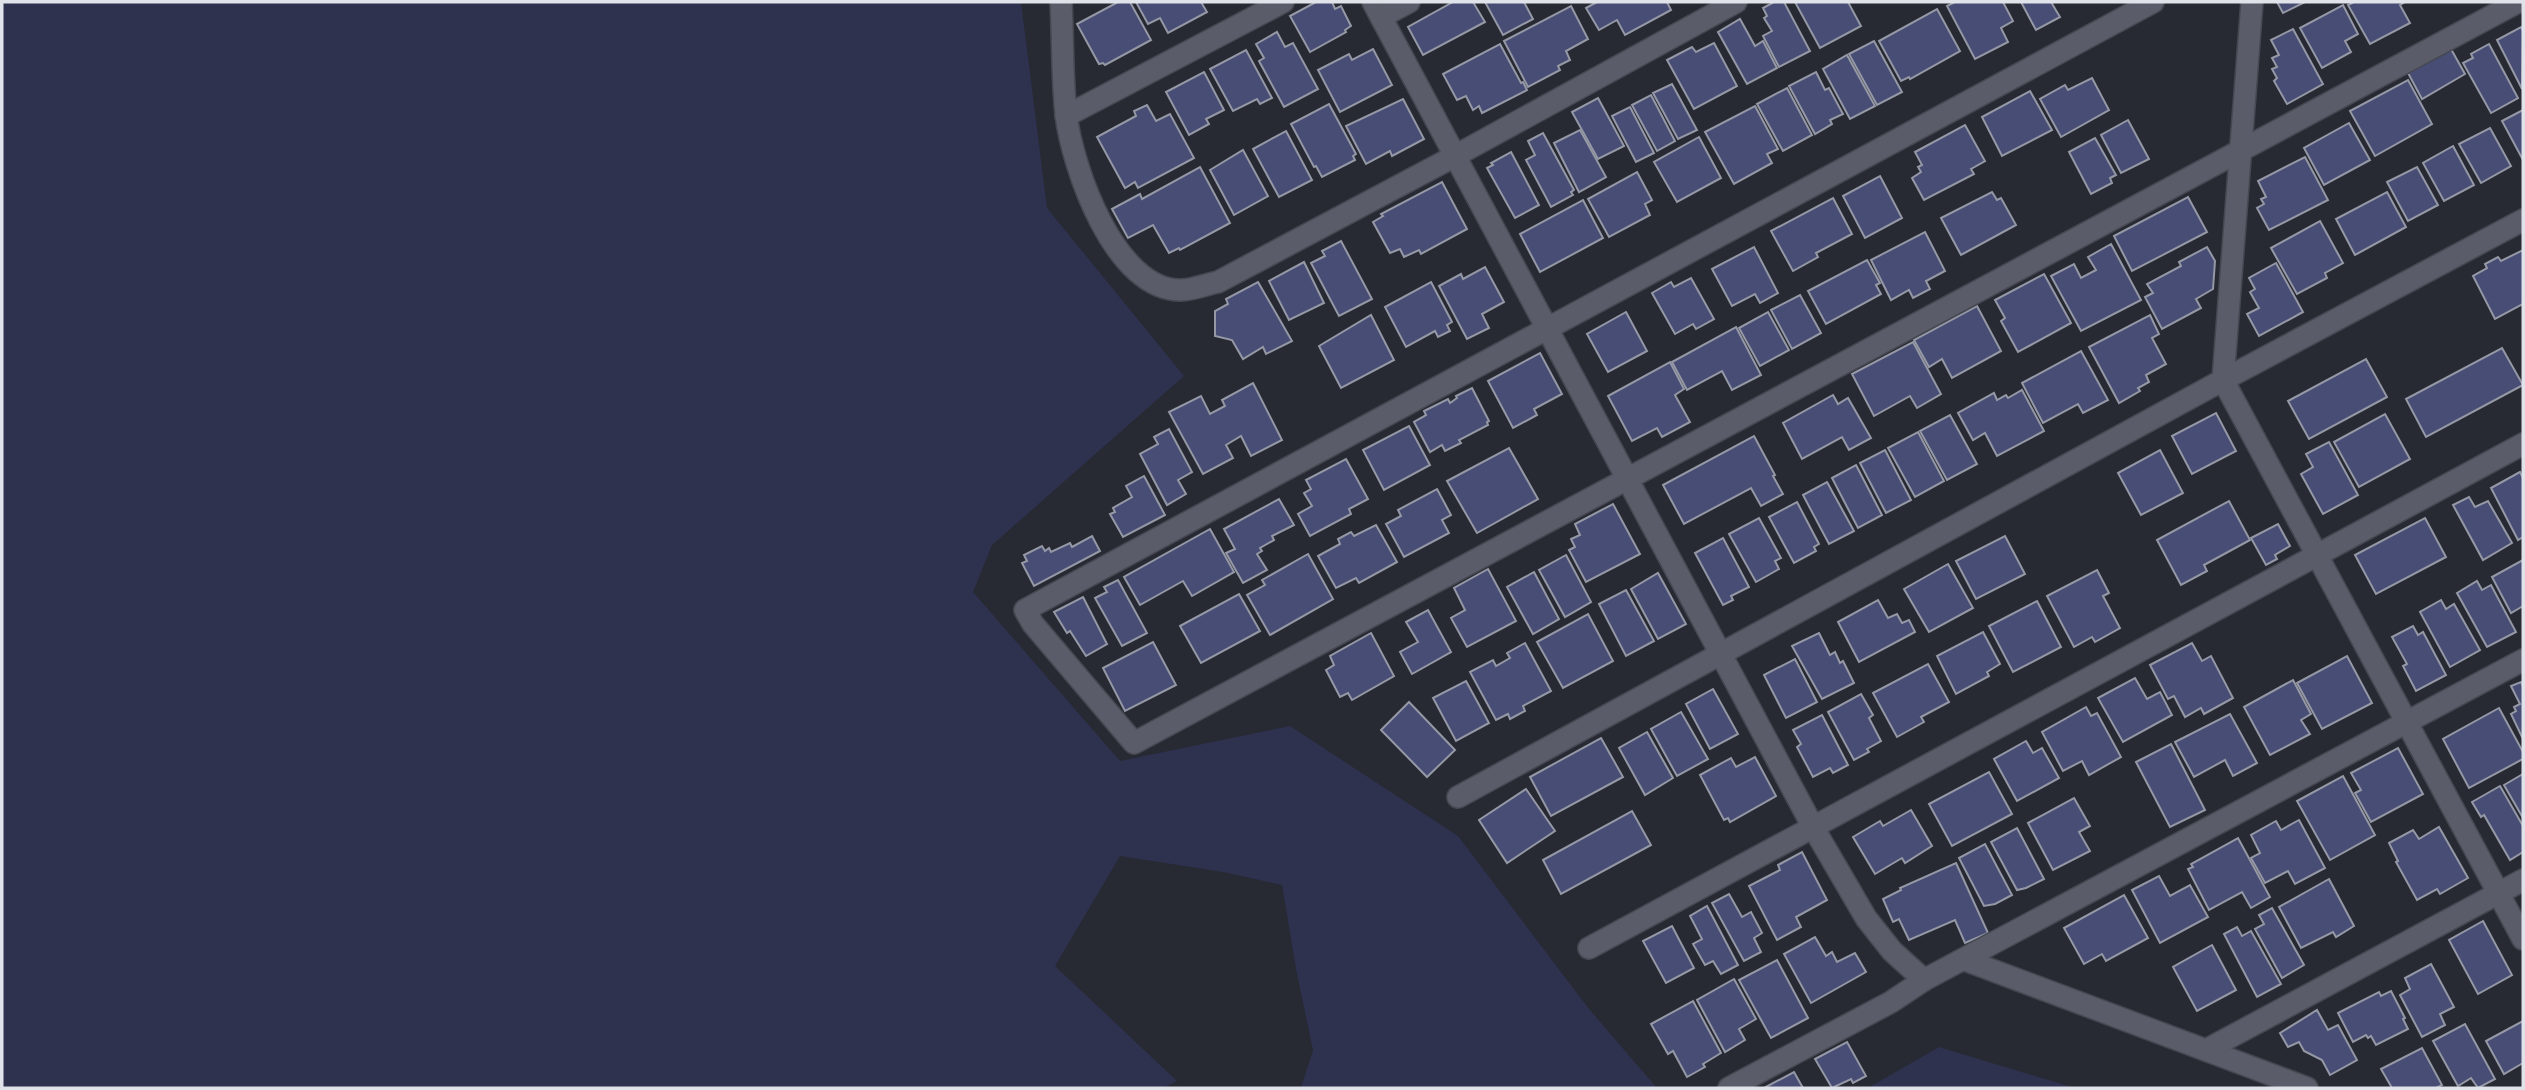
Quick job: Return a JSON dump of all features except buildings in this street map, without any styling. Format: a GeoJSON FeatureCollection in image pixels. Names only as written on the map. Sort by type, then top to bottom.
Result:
{"type":"FeatureCollection","features":[{"type":"Feature","properties":{"kind":"street"},"geometry":{"type":"LineString","coordinates":[[1061,2],[1066,116],[1076,160],[1099,219],[1128,264],[1155,284],[1181,290],[1218,282],[1736,2]]}},
{"type":"Feature","properties":{"kind":"street"},"geometry":{"type":"LineString","coordinates":[[1066,116],[1283,2]]}},
{"type":"Feature","properties":{"kind":"street"},"geometry":{"type":"LineString","coordinates":[[1409,2],[1377,10],[1813,827],[1866,918],[1892,951],[1924,980]]}},
{"type":"Feature","properties":{"kind":"street"},"geometry":{"type":"LineString","coordinates":[[2153,2],[1025,610],[1033,624],[1134,743],[2518,2]]}},
{"type":"Feature","properties":{"kind":"street"},"geometry":{"type":"LineString","coordinates":[[2252,2],[2223,380],[2523,939]]}},
{"type":"Feature","properties":{"kind":"street"},"geometry":{"type":"LineString","coordinates":[[1458,797],[2223,380],[2523,220]]}},
{"type":"Feature","properties":{"kind":"street"},"geometry":{"type":"LineString","coordinates":[[1589,948],[2523,444]]}},
{"type":"Feature","properties":{"kind":"street"},"geometry":{"type":"LineString","coordinates":[[1729,1088],[1891,1002],[1924,980],[2523,660]]}},
{"type":"Feature","properties":{"kind":"street"},"geometry":{"type":"LineString","coordinates":[[2206,1050],[2523,880]]}},
{"type":"Feature","properties":{"kind":"street"},"geometry":{"type":"LineString","coordinates":[[1965,960],[2307,1088]]}},
{"type":"Feature","properties":{"kind":"shaded area"},"geometry":{"type":"Polygon","coordinates":[[[2,2],[1021,2],[1047,208],[1184,376],[992,545],[973,592],[1120,761],[1290,726],[1458,836],[1589,1009],[1657,1088],[1301,1088],[1313,1050],[1282,885],[1223,872],[1120,856],[1055,966],[1177,1081],[1163,1088],[2,1088],[2,2]]]}},
{"type":"Feature","properties":{"kind":"shaded area"},"geometry":{"type":"Polygon","coordinates":[[[1939,1047],[2075,1088],[1868,1088],[1939,1047]]]}}]}
